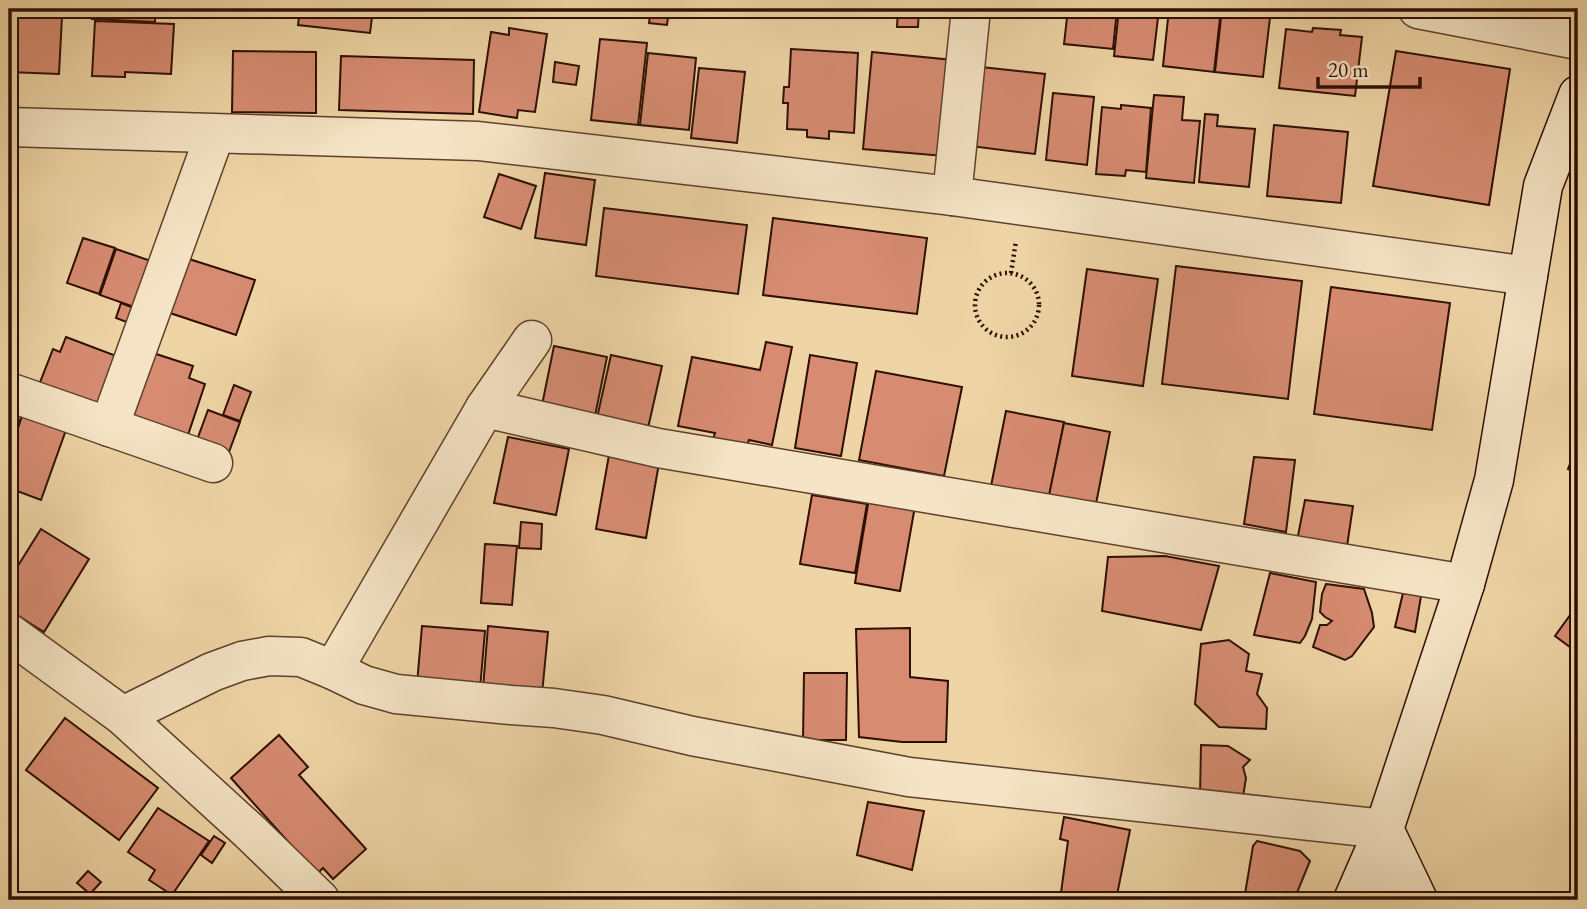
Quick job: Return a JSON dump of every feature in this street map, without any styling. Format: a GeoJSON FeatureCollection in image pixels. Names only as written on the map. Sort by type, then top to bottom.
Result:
{"type":"FeatureCollection","features":[{"type":"Feature","properties":{"kind":"street"},"geometry":{"type":"LineString","coordinates":[[952,196],[971,9]]}},
{"type":"Feature","properties":{"kind":"street"},"geometry":{"type":"LineString","coordinates":[[1418,9],[1578,40]]}},
{"type":"Feature","properties":{"kind":"street"},"geometry":{"type":"LineString","coordinates":[[1353,900],[1384,829],[1465,584],[1494,480],[1543,186],[1578,95]]}},
{"type":"Feature","properties":{"kind":"street"},"geometry":{"type":"LineString","coordinates":[[9,127],[478,141],[952,196],[1528,276]]}},
{"type":"Feature","properties":{"kind":"street"},"geometry":{"type":"LineString","coordinates":[[109,427],[215,134]]}},
{"type":"Feature","properties":{"kind":"street"},"geometry":{"type":"LineString","coordinates":[[333,670],[485,408],[532,340]]}},
{"type":"Feature","properties":{"kind":"street"},"geometry":{"type":"LineString","coordinates":[[9,392],[213,463]]}},
{"type":"Feature","properties":{"kind":"street"},"geometry":{"type":"LineString","coordinates":[[485,408],[658,448],[1465,584]]}},
{"type":"Feature","properties":{"kind":"street"},"geometry":{"type":"LineString","coordinates":[[9,633],[123,716],[320,900]]}},
{"type":"Feature","properties":{"kind":"street"},"geometry":{"type":"LineString","coordinates":[[123,716],[212,672],[242,661],[269,656],[301,657],[364,685],[396,694],[603,715],[692,736],[909,777],[1384,829]]}},
{"type":"Feature","properties":{"kind":"street"},"geometry":{"type":"LineString","coordinates":[[1373,900],[1384,829]]}},
{"type":"Feature","properties":{"kind":"street"},"geometry":{"type":"LineString","coordinates":[[1384,829],[1418,900]]}},
{"type":"Feature","properties":{"kind":"path"},"geometry":{"type":"LineString","coordinates":[[1011,273],[1023,276],[1033,285],[1039,309],[1035,321],[1027,331],[1003,337],[991,333],[981,325],[976,314],[975,301],[979,289],[987,279],[1011,273]]}},
{"type":"Feature","properties":{"kind":"building"},"geometry":{"type":"Polygon","coordinates":[[[9,9],[63,9],[62,14],[9,9]]]}},
{"type":"Feature","properties":{"kind":"building"},"geometry":{"type":"Polygon","coordinates":[[[92,9],[155,9],[155,22],[92,19],[92,9]]]}},
{"type":"Feature","properties":{"kind":"building"},"geometry":{"type":"Polygon","coordinates":[[[238,9],[285,9],[285,12],[238,9]]]}},
{"type":"Feature","properties":{"kind":"building"},"geometry":{"type":"Polygon","coordinates":[[[300,9],[373,9],[370,33],[298,25],[300,9]]]}},
{"type":"Feature","properties":{"kind":"building"},"geometry":{"type":"Polygon","coordinates":[[[442,9],[492,9],[492,17],[442,13],[442,9]]]}},
{"type":"Feature","properties":{"kind":"building"},"geometry":{"type":"Polygon","coordinates":[[[651,9],[669,10],[667,25],[649,23],[651,9]]]}},
{"type":"Feature","properties":{"kind":"building"},"geometry":{"type":"Polygon","coordinates":[[[898,9],[919,9],[918,27],[897,27],[898,9]]]}},
{"type":"Feature","properties":{"kind":"building"},"geometry":{"type":"Polygon","coordinates":[[[1068,9],[1117,9],[1113,49],[1064,44],[1068,9]]]}},
{"type":"Feature","properties":{"kind":"building"},"geometry":{"type":"Polygon","coordinates":[[[1119,9],[1159,9],[1153,60],[1114,56],[1119,9]]]}},
{"type":"Feature","properties":{"kind":"building"},"geometry":{"type":"Polygon","coordinates":[[[1169,9],[1221,9],[1214,72],[1163,66],[1169,9]]]}},
{"type":"Feature","properties":{"kind":"building"},"geometry":{"type":"Polygon","coordinates":[[[1222,9],[1271,9],[1263,77],[1215,72],[1222,9]]]}},
{"type":"Feature","properties":{"kind":"building"},"geometry":{"type":"Polygon","coordinates":[[[1521,9],[1553,9],[1551,17],[1521,9]]]}},
{"type":"Feature","properties":{"kind":"building"},"geometry":{"type":"Polygon","coordinates":[[[9,14],[62,16],[59,74],[9,72],[9,14]]]}},
{"type":"Feature","properties":{"kind":"building"},"geometry":{"type":"Polygon","coordinates":[[[95,21],[174,24],[171,74],[125,72],[125,77],[92,76],[95,21]]]}},
{"type":"Feature","properties":{"kind":"building"},"geometry":{"type":"Polygon","coordinates":[[[509,28],[547,34],[535,112],[518,110],[517,118],[479,112],[491,32],[509,35],[509,28]]]}},
{"type":"Feature","properties":{"kind":"building"},"geometry":{"type":"Polygon","coordinates":[[[1313,28],[1341,30],[1340,35],[1362,37],[1355,96],[1279,88],[1286,29],[1312,32],[1313,28]]]}},
{"type":"Feature","properties":{"kind":"building"},"geometry":{"type":"Polygon","coordinates":[[[600,39],[647,43],[638,125],[591,120],[600,39]]]}},
{"type":"Feature","properties":{"kind":"building"},"geometry":{"type":"Polygon","coordinates":[[[791,49],[858,53],[854,133],[829,131],[829,139],[807,137],[807,130],[787,129],[788,103],[783,103],[784,87],[789,87],[791,49]]]}},
{"type":"Feature","properties":{"kind":"building"},"geometry":{"type":"Polygon","coordinates":[[[233,51],[316,52],[316,113],[232,112],[233,51]]]}},
{"type":"Feature","properties":{"kind":"building"},"geometry":{"type":"Polygon","coordinates":[[[1396,51],[1510,69],[1489,205],[1373,186],[1396,51]]]}},
{"type":"Feature","properties":{"kind":"building"},"geometry":{"type":"Polygon","coordinates":[[[872,52],[953,60],[944,156],[863,149],[872,52]]]}},
{"type":"Feature","properties":{"kind":"building"},"geometry":{"type":"Polygon","coordinates":[[[648,53],[696,58],[689,130],[640,125],[648,53]]]}},
{"type":"Feature","properties":{"kind":"building"},"geometry":{"type":"Polygon","coordinates":[[[341,56],[474,60],[473,114],[339,110],[341,56]]]}},
{"type":"Feature","properties":{"kind":"building"},"geometry":{"type":"Polygon","coordinates":[[[555,62],[579,66],[576,85],[553,82],[555,62]]]}},
{"type":"Feature","properties":{"kind":"building"},"geometry":{"type":"Polygon","coordinates":[[[972,66],[1045,74],[1035,154],[962,145],[972,66]]]}},
{"type":"Feature","properties":{"kind":"building"},"geometry":{"type":"Polygon","coordinates":[[[699,68],[745,72],[737,143],[691,138],[699,68]]]}},
{"type":"Feature","properties":{"kind":"building"},"geometry":{"type":"Polygon","coordinates":[[[1053,93],[1094,97],[1087,165],[1046,160],[1053,93]]]}},
{"type":"Feature","properties":{"kind":"building"},"geometry":{"type":"Polygon","coordinates":[[[1154,95],[1184,97],[1182,120],[1200,121],[1194,183],[1146,178],[1154,95]]]}},
{"type":"Feature","properties":{"kind":"building"},"geometry":{"type":"Polygon","coordinates":[[[1121,105],[1151,108],[1146,172],[1126,170],[1125,176],[1096,174],[1102,107],[1121,109],[1121,105]]]}},
{"type":"Feature","properties":{"kind":"building"},"geometry":{"type":"Polygon","coordinates":[[[1205,114],[1218,115],[1217,126],[1255,129],[1249,187],[1199,182],[1205,114]]]}},
{"type":"Feature","properties":{"kind":"building"},"geometry":{"type":"Polygon","coordinates":[[[1274,125],[1348,132],[1341,203],[1267,196],[1274,125]]]}},
{"type":"Feature","properties":{"kind":"building"},"geometry":{"type":"Polygon","coordinates":[[[545,173],[595,180],[586,245],[535,238],[545,173]]]}},
{"type":"Feature","properties":{"kind":"building"},"geometry":{"type":"Polygon","coordinates":[[[499,174],[536,186],[521,229],[484,217],[499,174]]]}},
{"type":"Feature","properties":{"kind":"building"},"geometry":{"type":"Polygon","coordinates":[[[604,208],[747,225],[738,294],[596,276],[604,208]]]}},
{"type":"Feature","properties":{"kind":"building"},"geometry":{"type":"Polygon","coordinates":[[[773,218],[927,238],[917,314],[763,295],[773,218]]]}},
{"type":"Feature","properties":{"kind":"building"},"geometry":{"type":"Polygon","coordinates":[[[83,238],[115,248],[99,294],[67,283],[83,238]]]}},
{"type":"Feature","properties":{"kind":"building"},"geometry":{"type":"Polygon","coordinates":[[[116,249],[151,261],[134,307],[100,295],[116,249]]]}},
{"type":"Feature","properties":{"kind":"building"},"geometry":{"type":"Polygon","coordinates":[[[189,259],[255,280],[236,335],[170,313],[189,259]]]}},
{"type":"Feature","properties":{"kind":"building"},"geometry":{"type":"Polygon","coordinates":[[[1176,266],[1302,281],[1288,399],[1162,384],[1176,266]]]}},
{"type":"Feature","properties":{"kind":"building"},"geometry":{"type":"Polygon","coordinates":[[[1087,269],[1158,279],[1143,386],[1072,376],[1087,269]]]}},
{"type":"Feature","properties":{"kind":"building"},"geometry":{"type":"Polygon","coordinates":[[[1331,287],[1450,303],[1432,430],[1314,414],[1331,287]]]}},
{"type":"Feature","properties":{"kind":"building"},"geometry":{"type":"Polygon","coordinates":[[[121,303],[134,308],[129,323],[116,318],[121,303]]]}},
{"type":"Feature","properties":{"kind":"building"},"geometry":{"type":"Polygon","coordinates":[[[66,337],[119,357],[100,408],[39,385],[53,349],[60,352],[66,337]]]}},
{"type":"Feature","properties":{"kind":"building"},"geometry":{"type":"Polygon","coordinates":[[[766,342],[792,347],[772,445],[749,440],[747,445],[713,439],[715,433],[678,426],[692,357],[760,370],[766,342]]]}},
{"type":"Feature","properties":{"kind":"building"},"geometry":{"type":"Polygon","coordinates":[[[554,346],[607,357],[595,416],[542,405],[554,346]]]}},
{"type":"Feature","properties":{"kind":"building"},"geometry":{"type":"Polygon","coordinates":[[[153,353],[193,366],[189,378],[205,384],[186,441],[130,422],[153,353]]]}},
{"type":"Feature","properties":{"kind":"building"},"geometry":{"type":"Polygon","coordinates":[[[611,355],[662,366],[648,428],[597,418],[611,355]]]}},
{"type":"Feature","properties":{"kind":"building"},"geometry":{"type":"Polygon","coordinates":[[[810,355],[857,363],[841,456],[795,448],[810,355]]]}},
{"type":"Feature","properties":{"kind":"building"},"geometry":{"type":"Polygon","coordinates":[[[876,371],[962,387],[944,476],[859,460],[876,371]]]}},
{"type":"Feature","properties":{"kind":"building"},"geometry":{"type":"Polygon","coordinates":[[[234,385],[251,392],[240,421],[223,415],[234,385]]]}},
{"type":"Feature","properties":{"kind":"building"},"geometry":{"type":"Polygon","coordinates":[[[208,410],[240,422],[229,452],[197,440],[208,410]]]}},
{"type":"Feature","properties":{"kind":"building"},"geometry":{"type":"Polygon","coordinates":[[[9,411],[22,415],[9,453],[9,411]]]}},
{"type":"Feature","properties":{"kind":"building"},"geometry":{"type":"Polygon","coordinates":[[[1006,411],[1064,422],[1048,503],[990,491],[1006,411]]]}},
{"type":"Feature","properties":{"kind":"building"},"geometry":{"type":"Polygon","coordinates":[[[22,416],[66,430],[41,500],[9,488],[9,455],[22,416]]]}},
{"type":"Feature","properties":{"kind":"building"},"geometry":{"type":"Polygon","coordinates":[[[1064,423],[1110,432],[1095,509],[1048,500],[1064,423]]]}},
{"type":"Feature","properties":{"kind":"building"},"geometry":{"type":"Polygon","coordinates":[[[508,437],[569,449],[556,515],[494,503],[508,437]]]}},
{"type":"Feature","properties":{"kind":"building"},"geometry":{"type":"Polygon","coordinates":[[[1578,443],[1578,474],[1568,469],[1578,443]]]}},
{"type":"Feature","properties":{"kind":"building"},"geometry":{"type":"Polygon","coordinates":[[[609,455],[659,463],[646,538],[596,529],[609,455]]]}},
{"type":"Feature","properties":{"kind":"building"},"geometry":{"type":"Polygon","coordinates":[[[1254,457],[1295,460],[1286,532],[1244,524],[1254,457]]]}},
{"type":"Feature","properties":{"kind":"building"},"geometry":{"type":"Polygon","coordinates":[[[812,495],[867,504],[855,573],[800,564],[812,495]]]}},
{"type":"Feature","properties":{"kind":"building"},"geometry":{"type":"Polygon","coordinates":[[[869,498],[915,506],[900,591],[855,583],[869,498]]]}},
{"type":"Feature","properties":{"kind":"building"},"geometry":{"type":"Polygon","coordinates":[[[1305,500],[1353,506],[1346,553],[1296,546],[1305,500]]]}},
{"type":"Feature","properties":{"kind":"building"},"geometry":{"type":"Polygon","coordinates":[[[521,522],[542,524],[541,549],[519,548],[521,522]]]}},
{"type":"Feature","properties":{"kind":"building"},"geometry":{"type":"Polygon","coordinates":[[[41,529],[89,559],[44,632],[9,610],[9,580],[41,529]]]}},
{"type":"Feature","properties":{"kind":"building"},"geometry":{"type":"Polygon","coordinates":[[[485,544],[517,546],[512,605],[481,603],[485,544]]]}},
{"type":"Feature","properties":{"kind":"building"},"geometry":{"type":"Polygon","coordinates":[[[1165,556],[1219,566],[1201,630],[1102,611],[1108,557],[1165,556]]]}},
{"type":"Feature","properties":{"kind":"building"},"geometry":{"type":"Polygon","coordinates":[[[1270,573],[1316,582],[1312,619],[1300,643],[1254,635],[1270,573]]]}},
{"type":"Feature","properties":{"kind":"building"},"geometry":{"type":"Polygon","coordinates":[[[1326,584],[1364,589],[1372,613],[1374,627],[1352,656],[1345,660],[1313,647],[1320,625],[1327,625],[1332,621],[1320,612],[1326,584]]]}},
{"type":"Feature","properties":{"kind":"building"},"geometry":{"type":"Polygon","coordinates":[[[1403,593],[1421,596],[1415,632],[1395,627],[1403,593]]]}},
{"type":"Feature","properties":{"kind":"building"},"geometry":{"type":"Polygon","coordinates":[[[1578,604],[1578,653],[1555,636],[1578,604]]]}},
{"type":"Feature","properties":{"kind":"building"},"geometry":{"type":"Polygon","coordinates":[[[422,626],[485,631],[480,689],[417,684],[422,626]]]}},
{"type":"Feature","properties":{"kind":"building"},"geometry":{"type":"Polygon","coordinates":[[[488,626],[548,632],[542,694],[483,689],[488,626]]]}},
{"type":"Feature","properties":{"kind":"building"},"geometry":{"type":"Polygon","coordinates":[[[910,628],[910,677],[948,681],[946,742],[902,742],[859,737],[856,629],[910,628]]]}},
{"type":"Feature","properties":{"kind":"building"},"geometry":{"type":"Polygon","coordinates":[[[1229,640],[1249,654],[1246,671],[1262,674],[1257,694],[1267,708],[1266,729],[1219,727],[1195,704],[1201,644],[1229,640]]]}},
{"type":"Feature","properties":{"kind":"building"},"geometry":{"type":"Polygon","coordinates":[[[804,673],[847,673],[846,740],[803,740],[804,673]]]}},
{"type":"Feature","properties":{"kind":"building"},"geometry":{"type":"Polygon","coordinates":[[[65,718],[158,788],[119,840],[26,770],[65,718]]]}},
{"type":"Feature","properties":{"kind":"building"},"geometry":{"type":"Polygon","coordinates":[[[279,735],[308,767],[299,775],[366,849],[333,879],[323,868],[317,874],[231,778],[279,735]]]}},
{"type":"Feature","properties":{"kind":"building"},"geometry":{"type":"Polygon","coordinates":[[[1201,745],[1228,746],[1250,760],[1243,767],[1246,778],[1242,803],[1200,797],[1201,745]]]}},
{"type":"Feature","properties":{"kind":"building"},"geometry":{"type":"Polygon","coordinates":[[[868,802],[924,811],[912,870],[857,855],[868,802]]]}},
{"type":"Feature","properties":{"kind":"building"},"geometry":{"type":"Polygon","coordinates":[[[158,808],[209,841],[172,895],[149,880],[155,870],[128,852],[158,808]]]}},
{"type":"Feature","properties":{"kind":"building"},"geometry":{"type":"Polygon","coordinates":[[[1064,817],[1130,830],[1116,900],[1060,900],[1068,841],[1060,839],[1064,817]]]}},
{"type":"Feature","properties":{"kind":"building"},"geometry":{"type":"Polygon","coordinates":[[[214,836],[225,843],[212,863],[201,855],[214,836]]]}},
{"type":"Feature","properties":{"kind":"building"},"geometry":{"type":"Polygon","coordinates":[[[1257,841],[1300,851],[1310,861],[1294,900],[1244,900],[1253,846],[1257,841]]]}},
{"type":"Feature","properties":{"kind":"building"},"geometry":{"type":"Polygon","coordinates":[[[88,871],[101,882],[90,894],[77,883],[88,871]]]}}]}
